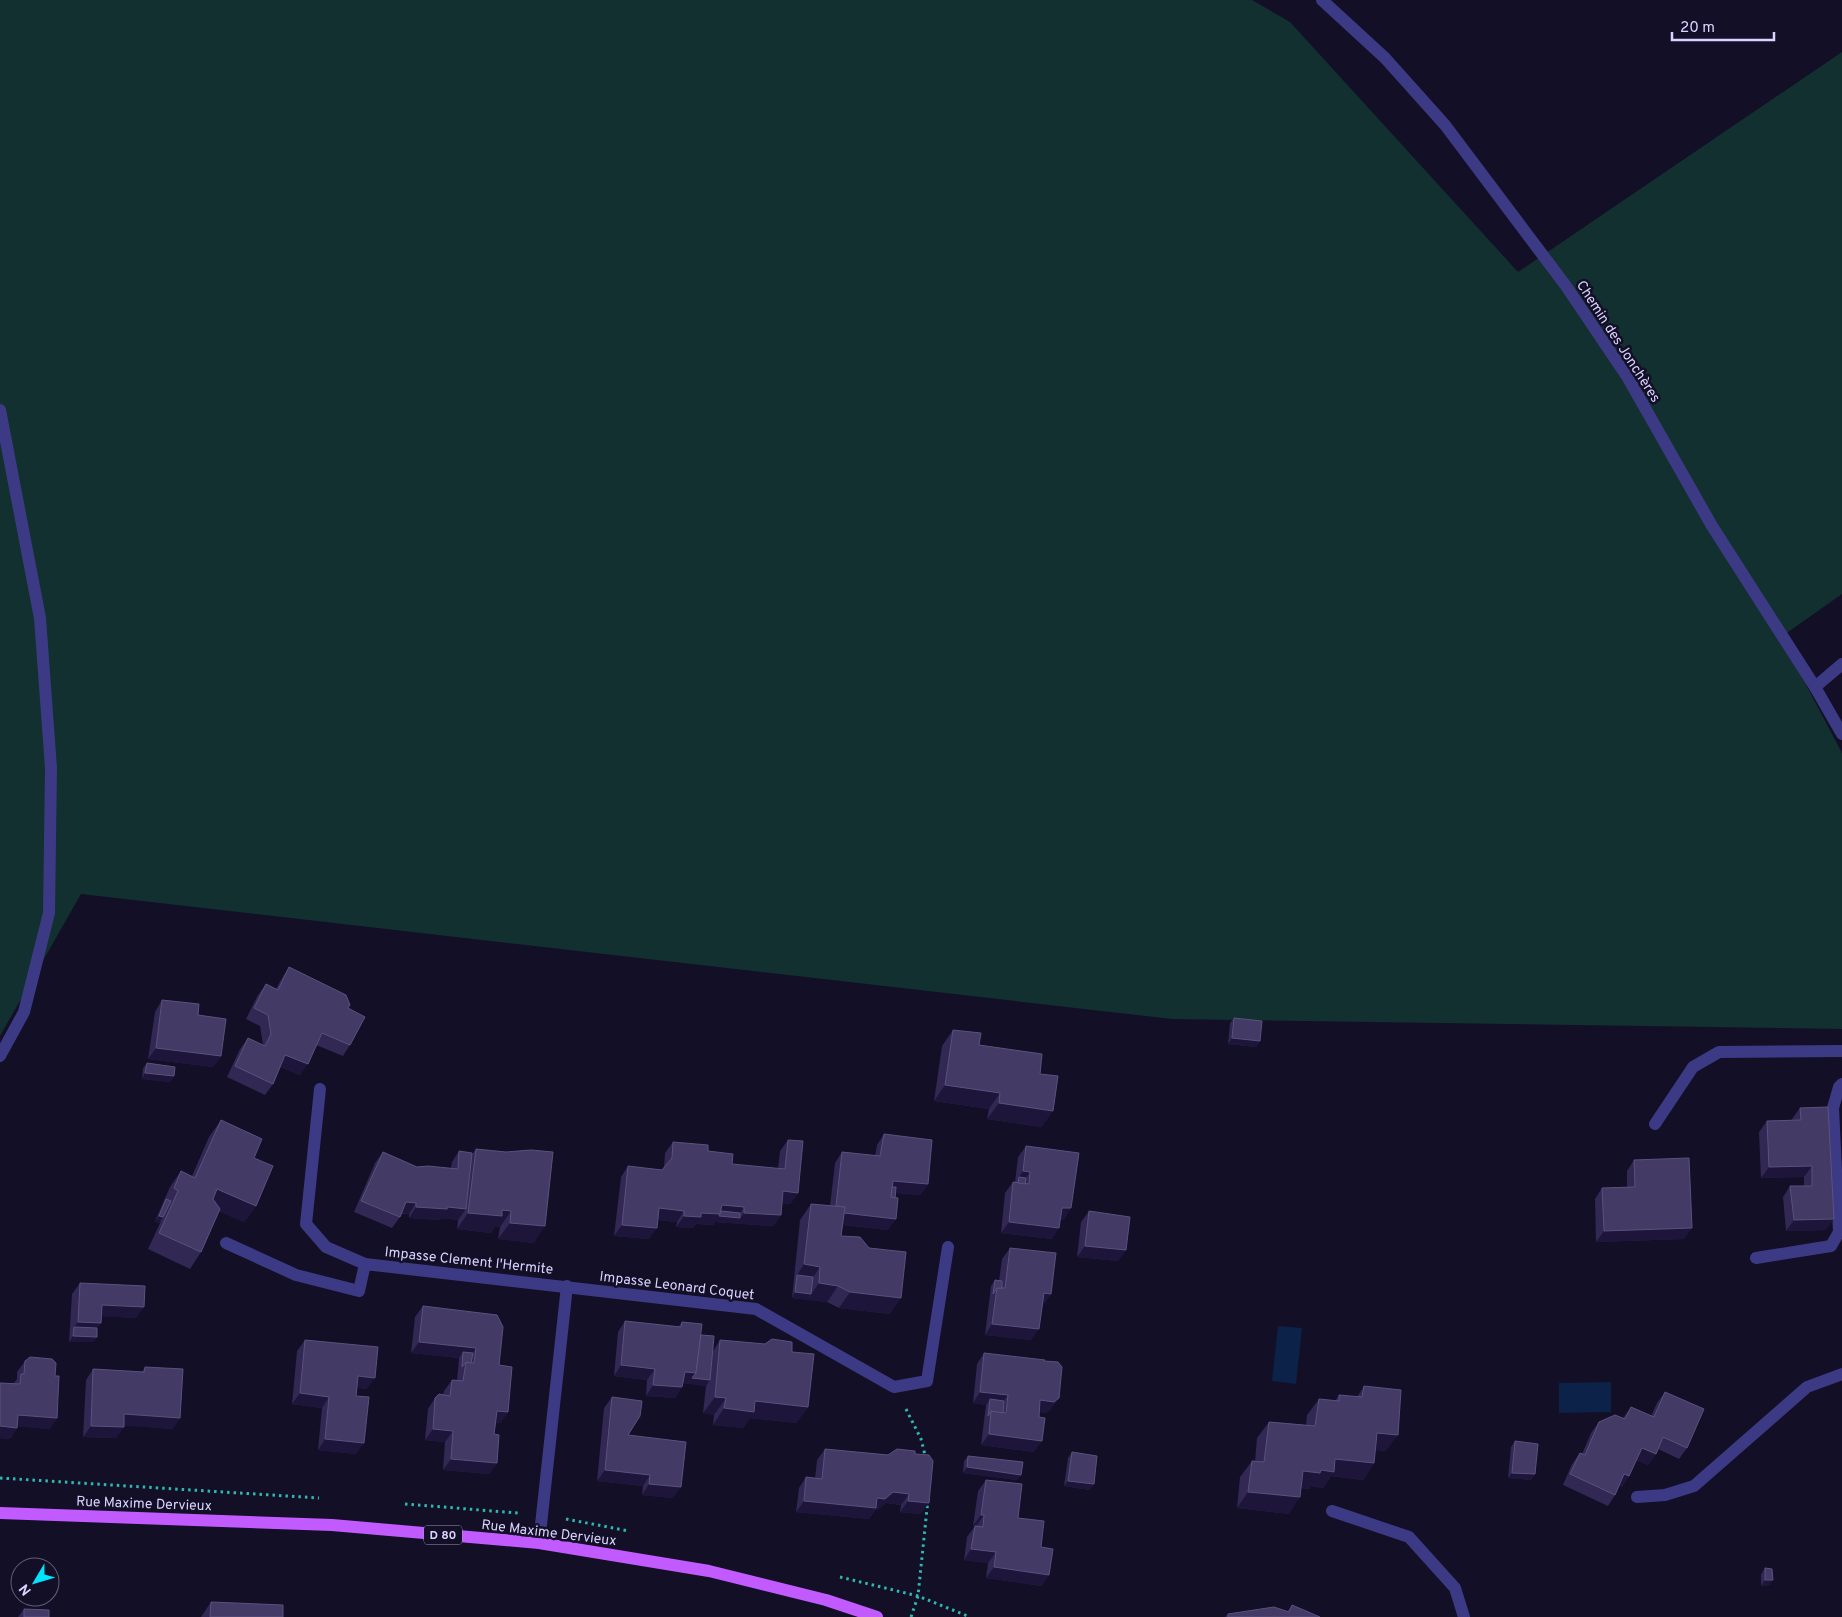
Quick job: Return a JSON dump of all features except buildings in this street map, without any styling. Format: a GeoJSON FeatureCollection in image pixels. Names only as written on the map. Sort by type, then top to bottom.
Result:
{"type":"FeatureCollection","features":[{"type":"Feature","properties":{"kind":"main road","name":"Rue Maxime Dervieux"},"geometry":{"type":"LineString","coordinates":[[0,1513],[332,1525],[539,1543],[708,1571],[826,1600],[877,1617]]}},
{"type":"Feature","properties":{"kind":"street","name":"Chemin des Jonchères"},"geometry":{"type":"LineString","coordinates":[[1322,0],[1385,58],[1445,125],[1566,286],[1628,378],[1712,526],[1842,734]]}},
{"type":"Feature","properties":{"kind":"street"},"geometry":{"type":"LineString","coordinates":[[0,410],[40,618],[51,768],[49,913],[24,1012],[0,1056]]}},
{"type":"Feature","properties":{"kind":"street"},"geometry":{"type":"LineString","coordinates":[[1815,688],[1842,664]]}},
{"type":"Feature","properties":{"kind":"street"},"geometry":{"type":"LineString","coordinates":[[1655,1124],[1693,1067],[1720,1052],[1842,1051]]}},
{"type":"Feature","properties":{"kind":"street"},"geometry":{"type":"LineString","coordinates":[[1756,1258],[1831,1246],[1839,1232],[1833,1108],[1839,1087],[1842,1084]]}},
{"type":"Feature","properties":{"kind":"street"},"geometry":{"type":"LineString","coordinates":[[320,1089],[306,1224],[326,1247],[365,1264]]}},
{"type":"Feature","properties":{"kind":"street","name":"Impasse Clement l'Hermite"},"geometry":{"type":"LineString","coordinates":[[226,1243],[296,1276],[359,1291],[365,1264],[567,1286]]}},
{"type":"Feature","properties":{"kind":"street"},"geometry":{"type":"LineString","coordinates":[[894,1387],[927,1380],[948,1247]]}},
{"type":"Feature","properties":{"kind":"street"},"geometry":{"type":"LineString","coordinates":[[539,1543],[567,1286]]}},
{"type":"Feature","properties":{"kind":"street","name":"Impasse Leonard Coquet"},"geometry":{"type":"LineString","coordinates":[[567,1286],[756,1309],[894,1387]]}},
{"type":"Feature","properties":{"kind":"street"},"geometry":{"type":"LineString","coordinates":[[1637,1497],[1665,1495],[1694,1486],[1808,1387],[1842,1374]]}},
{"type":"Feature","properties":{"kind":"street"},"geometry":{"type":"LineString","coordinates":[[1332,1511],[1409,1536],[1454,1588],[1464,1617]]}},
{"type":"Feature","properties":{"kind":"path"},"geometry":{"type":"LineString","coordinates":[[894,1387],[921,1440],[928,1467]]}},
{"type":"Feature","properties":{"kind":"path"},"geometry":{"type":"LineString","coordinates":[[911,1617],[918,1596],[929,1495]]}},
{"type":"Feature","properties":{"kind":"green space"},"geometry":{"type":"Polygon","coordinates":[[[0,0],[1252,0],[1290,22],[1518,272],[1842,52],[1842,594],[1781,637],[1842,753],[1842,1029],[1172,1019],[81,894],[0,1036],[0,0]]]}},
{"type":"Feature","properties":{"kind":"water"},"geometry":{"type":"Polygon","coordinates":[[[1278,1326],[1302,1328],[1296,1384],[1272,1381],[1278,1326]]]}},
{"type":"Feature","properties":{"kind":"water"},"geometry":{"type":"Polygon","coordinates":[[[1611,1382],[1611,1412],[1559,1413],[1559,1383],[1611,1382]]]}}]}
